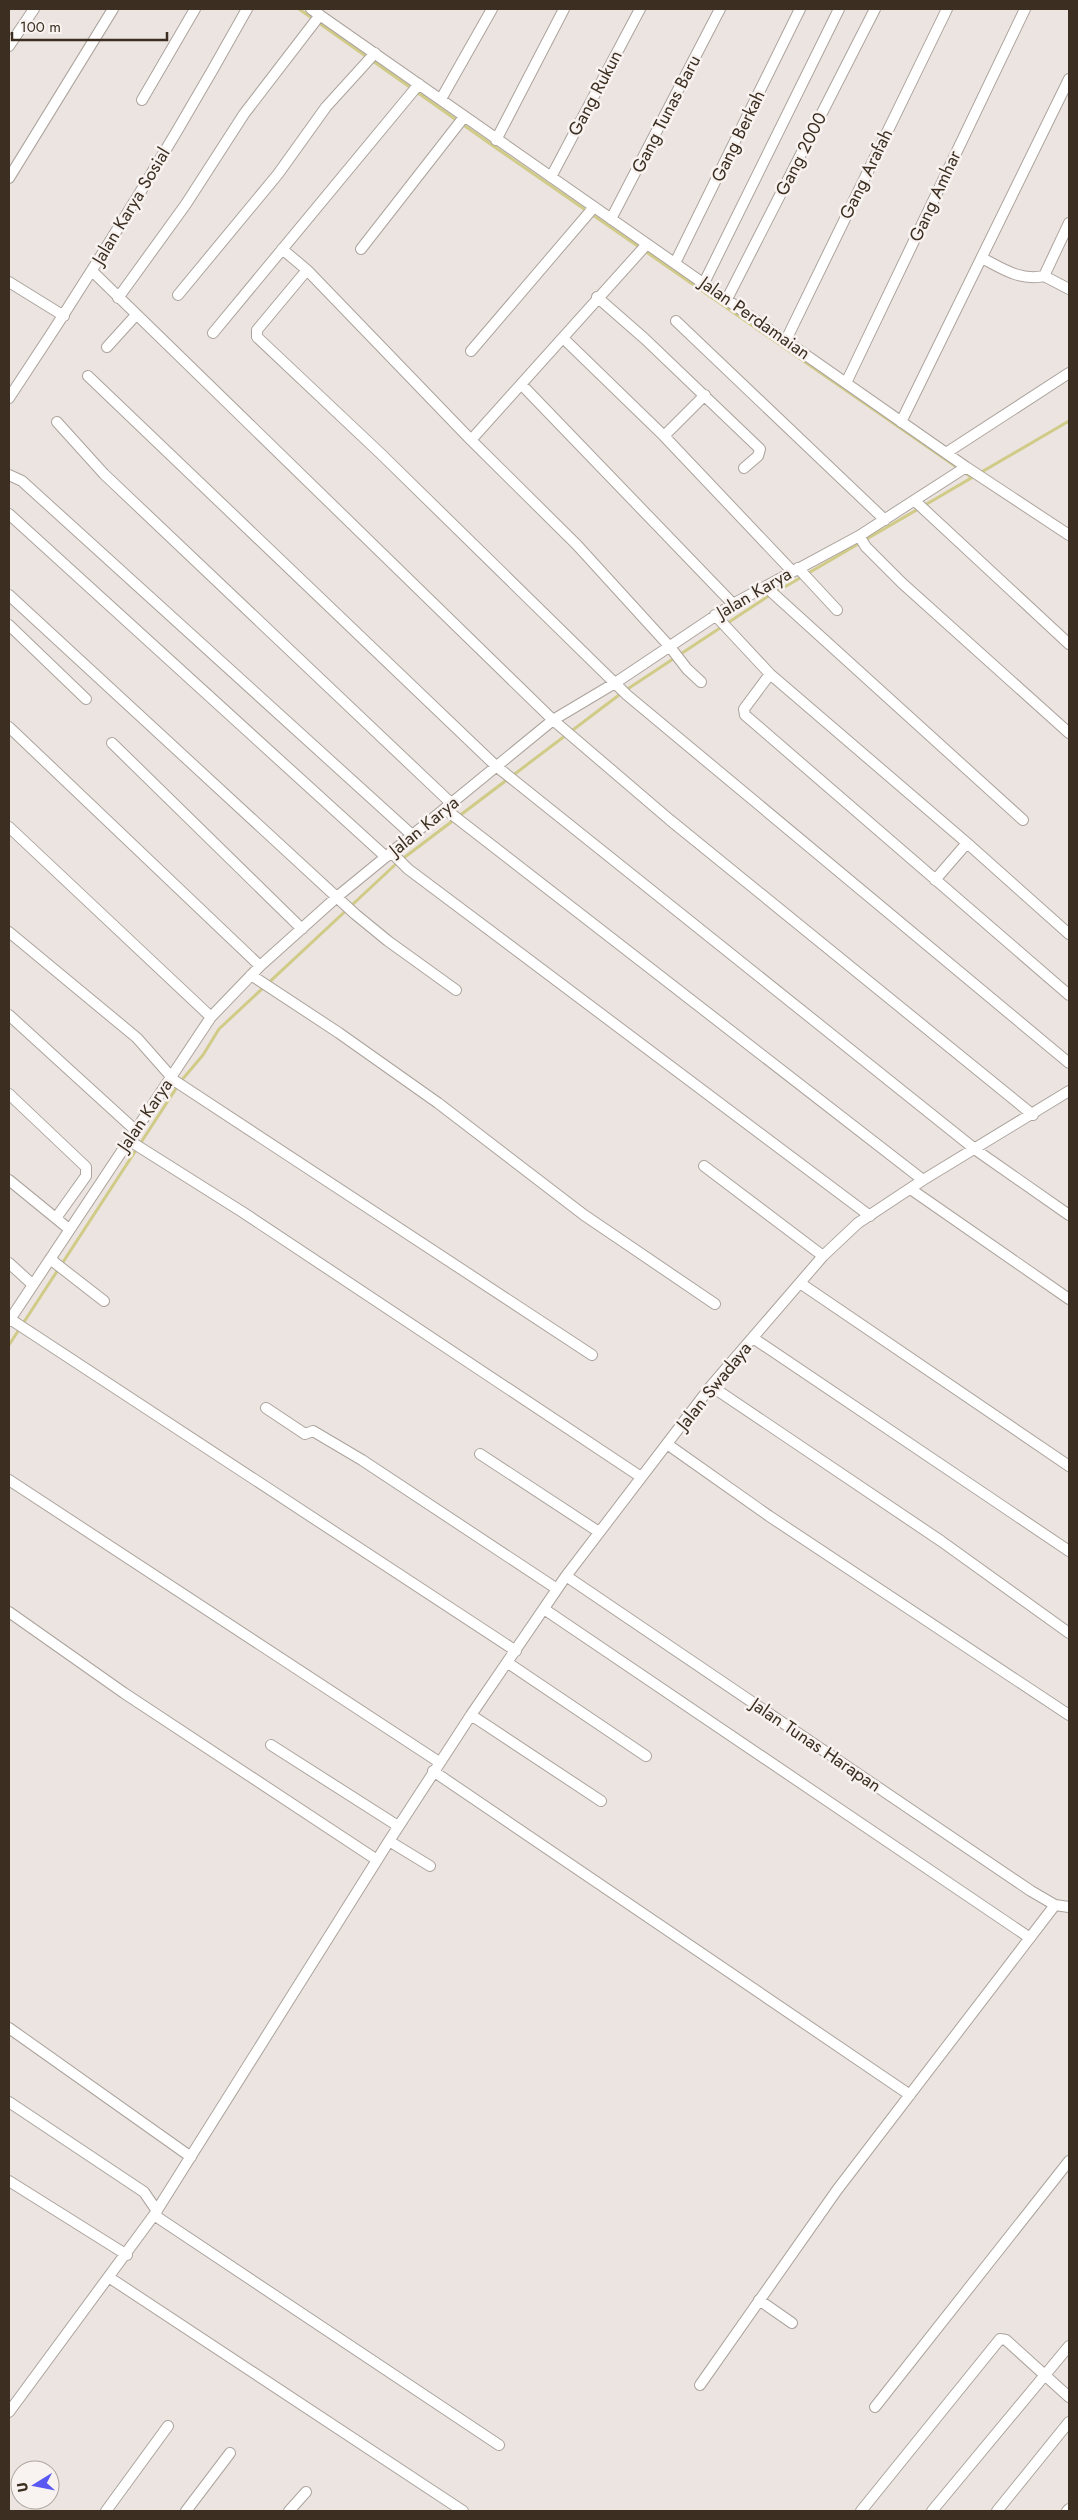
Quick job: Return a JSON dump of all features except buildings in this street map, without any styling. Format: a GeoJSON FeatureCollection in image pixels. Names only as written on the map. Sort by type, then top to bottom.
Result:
{"type":"FeatureCollection","features":[{"type":"Feature","properties":{"kind":"street"},"geometry":{"type":"LineString","coordinates":[[9,46],[34,9]]}},
{"type":"Feature","properties":{"kind":"street"},"geometry":{"type":"LineString","coordinates":[[9,178],[113,9]]}},
{"type":"Feature","properties":{"kind":"street"},"geometry":{"type":"LineString","coordinates":[[142,100],[195,9]]}},
{"type":"Feature","properties":{"kind":"street","name":"Jalan Karya Sosial"},"geometry":{"type":"LineString","coordinates":[[9,398],[92,271],[247,9]]}},
{"type":"Feature","properties":{"kind":"street"},"geometry":{"type":"LineString","coordinates":[[441,99],[492,9]]}},
{"type":"Feature","properties":{"kind":"street"},"geometry":{"type":"LineString","coordinates":[[496,140],[564,9]]}},
{"type":"Feature","properties":{"kind":"street","name":"Gang Rukun"},"geometry":{"type":"LineString","coordinates":[[550,177],[640,9]]}},
{"type":"Feature","properties":{"kind":"street","name":"Gang Tunas Baru"},"geometry":{"type":"LineString","coordinates":[[611,219],[720,9]]}},
{"type":"Feature","properties":{"kind":"street","name":"Gang Berkah"},"geometry":{"type":"LineString","coordinates":[[675,263],[800,9]]}},
{"type":"Feature","properties":{"kind":"street"},"geometry":{"type":"LineString","coordinates":[[704,283],[839,9]]}},
{"type":"Feature","properties":{"kind":"street","name":"Gang 2000"},"geometry":{"type":"LineString","coordinates":[[727,299],[875,9]]}},
{"type":"Feature","properties":{"kind":"street","name":"Gang Arafah"},"geometry":{"type":"LineString","coordinates":[[786,340],[947,9]]}},
{"type":"Feature","properties":{"kind":"street","name":"Gang Amhar"},"geometry":{"type":"LineString","coordinates":[[846,383],[1025,9]]}},
{"type":"Feature","properties":{"kind":"street"},"geometry":{"type":"LineString","coordinates":[[118,298],[186,204],[244,114],[316,12]]}},
{"type":"Feature","properties":{"kind":"street","name":"Jalan Perdamaian"},"geometry":{"type":"LineString","coordinates":[[316,12],[372,57],[441,99],[496,140],[946,453],[964,469],[980,476],[1069,536]]}},
{"type":"Feature","properties":{"kind":"street"},"geometry":{"type":"LineString","coordinates":[[178,295],[278,174],[326,107],[372,57]]}},
{"type":"Feature","properties":{"kind":"street"},"geometry":{"type":"LineString","coordinates":[[901,422],[1069,79]]}},
{"type":"Feature","properties":{"kind":"street"},"geometry":{"type":"LineString","coordinates":[[213,333],[419,84]]}},
{"type":"Feature","properties":{"kind":"street"},"geometry":{"type":"LineString","coordinates":[[361,249],[464,116]]}},
{"type":"Feature","properties":{"kind":"street"},"geometry":{"type":"LineString","coordinates":[[471,351],[594,207]]}},
{"type":"Feature","properties":{"kind":"street"},"geometry":{"type":"LineString","coordinates":[[1044,276],[1069,223]]}},
{"type":"Feature","properties":{"kind":"street"},"geometry":{"type":"LineString","coordinates":[[471,440],[563,338],[597,297],[647,244]]}},
{"type":"Feature","properties":{"kind":"street"},"geometry":{"type":"LineString","coordinates":[[282,249],[307,270],[471,440],[577,545],[701,682]]}},
{"type":"Feature","properties":{"kind":"street"},"geometry":{"type":"LineString","coordinates":[[982,258],[1024,278],[1044,276],[1069,289]]}},
{"type":"Feature","properties":{"kind":"street"},"geometry":{"type":"LineString","coordinates":[[307,270],[257,330],[257,337],[380,453],[621,689],[1069,1064]]}},
{"type":"Feature","properties":{"kind":"street"},"geometry":{"type":"LineString","coordinates":[[92,271],[557,723],[670,820],[1033,1115]]}},
{"type":"Feature","properties":{"kind":"street"},"geometry":{"type":"LineString","coordinates":[[9,282],[64,316]]}},
{"type":"Feature","properties":{"kind":"street"},"geometry":{"type":"LineString","coordinates":[[597,297],[705,395],[760,449],[758,456],[744,468]]}},
{"type":"Feature","properties":{"kind":"street"},"geometry":{"type":"LineString","coordinates":[[107,347],[136,315]]}},
{"type":"Feature","properties":{"kind":"street"},"geometry":{"type":"LineString","coordinates":[[676,321],[885,520]]}},
{"type":"Feature","properties":{"kind":"street"},"geometry":{"type":"LineString","coordinates":[[563,338],[664,436],[795,570],[837,610]]}},
{"type":"Feature","properties":{"kind":"street"},"geometry":{"type":"LineString","coordinates":[[946,453],[1069,373]]}},
{"type":"Feature","properties":{"kind":"street"},"geometry":{"type":"LineString","coordinates":[[88,376],[500,770],[976,1150],[1069,1215]]}},
{"type":"Feature","properties":{"kind":"street"},"geometry":{"type":"LineString","coordinates":[[521,384],[733,604]]}},
{"type":"Feature","properties":{"kind":"street"},"geometry":{"type":"LineString","coordinates":[[664,436],[705,395]]}},
{"type":"Feature","properties":{"kind":"street"},"geometry":{"type":"LineString","coordinates":[[57,422],[104,474],[465,824],[923,1180]]}},
{"type":"Feature","properties":{"kind":"street","name":"Jalan Karya"},"geometry":{"type":"LineString","coordinates":[[11,1321],[32,1284],[51,1260],[69,1229],[132,1137],[177,1081],[211,1017],[253,977],[260,966],[338,896],[391,856],[411,834],[449,809],[557,723],[621,689],[674,653],[733,604],[770,591],[795,570],[862,541],[885,520],[920,506],[964,469]]}},
{"type":"Feature","properties":{"kind":"street"},"geometry":{"type":"LineString","coordinates":[[9,475],[22,481],[411,834]]}},
{"type":"Feature","properties":{"kind":"street"},"geometry":{"type":"LineString","coordinates":[[920,506],[1069,644]]}},
{"type":"Feature","properties":{"kind":"street"},"geometry":{"type":"LineString","coordinates":[[9,514],[391,856],[870,1216]]}},
{"type":"Feature","properties":{"kind":"street"},"geometry":{"type":"LineString","coordinates":[[862,541],[902,583],[1069,733]]}},
{"type":"Feature","properties":{"kind":"street"},"geometry":{"type":"LineString","coordinates":[[770,591],[1023,820]]}},
{"type":"Feature","properties":{"kind":"street"},"geometry":{"type":"LineString","coordinates":[[9,594],[338,896],[355,914],[388,942],[456,990]]}},
{"type":"Feature","properties":{"kind":"street"},"geometry":{"type":"LineString","coordinates":[[717,617],[770,674],[968,843],[1069,934]]}},
{"type":"Feature","properties":{"kind":"street"},"geometry":{"type":"LineString","coordinates":[[9,625],[86,699]]}},
{"type":"Feature","properties":{"kind":"street"},"geometry":{"type":"LineString","coordinates":[[770,674],[744,709],[745,715],[1069,995]]}},
{"type":"Feature","properties":{"kind":"street"},"geometry":{"type":"LineString","coordinates":[[9,727],[260,966]]}},
{"type":"Feature","properties":{"kind":"street"},"geometry":{"type":"LineString","coordinates":[[112,743],[302,929]]}},
{"type":"Feature","properties":{"kind":"street"},"geometry":{"type":"LineString","coordinates":[[9,827],[211,1017]]}},
{"type":"Feature","properties":{"kind":"street"},"geometry":{"type":"LineString","coordinates":[[935,880],[968,843]]}},
{"type":"Feature","properties":{"kind":"street"},"geometry":{"type":"LineString","coordinates":[[9,932],[137,1038],[177,1081],[592,1355]]}},
{"type":"Feature","properties":{"kind":"street"},"geometry":{"type":"LineString","coordinates":[[253,977],[274,989],[438,1103],[584,1215],[715,1304]]}},
{"type":"Feature","properties":{"kind":"street"},"geometry":{"type":"LineString","coordinates":[[9,1015],[144,1151],[276,1234],[641,1478]]}},
{"type":"Feature","properties":{"kind":"street","name":"Jalan Swadaya"},"geometry":{"type":"LineString","coordinates":[[9,2412],[110,2278],[156,2213],[398,1826],[557,1589],[711,1386],[823,1256],[858,1224],[912,1190],[923,1180],[976,1150],[1069,1091]]}},
{"type":"Feature","properties":{"kind":"street"},"geometry":{"type":"LineString","coordinates":[[9,1094],[86,1167],[86,1176],[56,1218]]}},
{"type":"Feature","properties":{"kind":"street"},"geometry":{"type":"LineString","coordinates":[[704,1166],[823,1256]]}},
{"type":"Feature","properties":{"kind":"street"},"geometry":{"type":"LineString","coordinates":[[9,1180],[69,1229]]}},
{"type":"Feature","properties":{"kind":"street"},"geometry":{"type":"LineString","coordinates":[[912,1190],[1069,1299]]}},
{"type":"Feature","properties":{"kind":"street"},"geometry":{"type":"LineString","coordinates":[[51,1260],[104,1301]]}},
{"type":"Feature","properties":{"kind":"street"},"geometry":{"type":"LineString","coordinates":[[9,1263],[32,1284]]}},
{"type":"Feature","properties":{"kind":"street"},"geometry":{"type":"LineString","coordinates":[[800,1283],[1069,1466]]}},
{"type":"Feature","properties":{"kind":"street"},"geometry":{"type":"LineString","coordinates":[[11,1321],[516,1651]]}},
{"type":"Feature","properties":{"kind":"street"},"geometry":{"type":"LineString","coordinates":[[753,1338],[1069,1551]]}},
{"type":"Feature","properties":{"kind":"street"},"geometry":{"type":"LineString","coordinates":[[711,1386],[941,1541],[1069,1633]]}},
{"type":"Feature","properties":{"kind":"street"},"geometry":{"type":"LineString","coordinates":[[266,1408],[305,1434],[313,1431],[362,1460],[557,1589]]}},
{"type":"Feature","properties":{"kind":"street"},"geometry":{"type":"LineString","coordinates":[[667,1444],[769,1516],[1069,1714]]}},
{"type":"Feature","properties":{"kind":"street"},"geometry":{"type":"LineString","coordinates":[[480,1454],[599,1532]]}},
{"type":"Feature","properties":{"kind":"street"},"geometry":{"type":"LineString","coordinates":[[9,1480],[436,1767],[910,2095]]}},
{"type":"Feature","properties":{"kind":"street","name":"Jalan Tunas Harapan"},"geometry":{"type":"LineString","coordinates":[[566,1576],[963,1846],[1055,1905],[1069,1907]]}},
{"type":"Feature","properties":{"kind":"street"},"geometry":{"type":"LineString","coordinates":[[544,1609],[1030,1938]]}},
{"type":"Feature","properties":{"kind":"street"},"geometry":{"type":"LineString","coordinates":[[9,1612],[124,1693],[377,1860]]}},
{"type":"Feature","properties":{"kind":"street"},"geometry":{"type":"LineString","coordinates":[[508,1663],[646,1756]]}},
{"type":"Feature","properties":{"kind":"street"},"geometry":{"type":"LineString","coordinates":[[471,1715],[601,1802]]}},
{"type":"Feature","properties":{"kind":"street"},"geometry":{"type":"LineString","coordinates":[[271,1745],[398,1826]]}},
{"type":"Feature","properties":{"kind":"street"},"geometry":{"type":"LineString","coordinates":[[389,1841],[430,1866]]}},
{"type":"Feature","properties":{"kind":"street"},"geometry":{"type":"LineString","coordinates":[[700,2385],[836,2190],[1055,1905]]}},
{"type":"Feature","properties":{"kind":"street"},"geometry":{"type":"LineString","coordinates":[[9,2028],[191,2157]]}},
{"type":"Feature","properties":{"kind":"street"},"geometry":{"type":"LineString","coordinates":[[9,2102],[144,2192],[156,2213],[499,2445]]}},
{"type":"Feature","properties":{"kind":"street"},"geometry":{"type":"LineString","coordinates":[[875,2407],[1069,2161]]}},
{"type":"Feature","properties":{"kind":"street"},"geometry":{"type":"LineString","coordinates":[[9,2181],[127,2254]]}},
{"type":"Feature","properties":{"kind":"street"},"geometry":{"type":"LineString","coordinates":[[110,2278],[464,2511]]}},
{"type":"Feature","properties":{"kind":"street"},"geometry":{"type":"LineString","coordinates":[[759,2300],[792,2323]]}},
{"type":"Feature","properties":{"kind":"street"},"geometry":{"type":"LineString","coordinates":[[861,2511],[1000,2339],[1006,2340],[1069,2397]]}},
{"type":"Feature","properties":{"kind":"street"},"geometry":{"type":"LineString","coordinates":[[932,2511],[1069,2346]]}},
{"type":"Feature","properties":{"kind":"street"},"geometry":{"type":"LineString","coordinates":[[997,2511],[1069,2422]]}},
{"type":"Feature","properties":{"kind":"street"},"geometry":{"type":"LineString","coordinates":[[106,2511],[168,2426]]}},
{"type":"Feature","properties":{"kind":"street"},"geometry":{"type":"LineString","coordinates":[[186,2511],[230,2453]]}},
{"type":"Feature","properties":{"kind":"street"},"geometry":{"type":"LineString","coordinates":[[289,2511],[306,2492]]}},
{"type":"Feature","properties":{"kind":"waterway"},"geometry":{"type":"LineString","coordinates":[[299,9],[971,477]]}},
{"type":"Feature","properties":{"kind":"waterway"},"geometry":{"type":"LineString","coordinates":[[776,592],[1069,421]]}},
{"type":"Feature","properties":{"kind":"waterway"},"geometry":{"type":"LineString","coordinates":[[9,1345],[181,1081],[203,1055],[219,1029],[397,863],[623,692],[770,595]]}}]}
